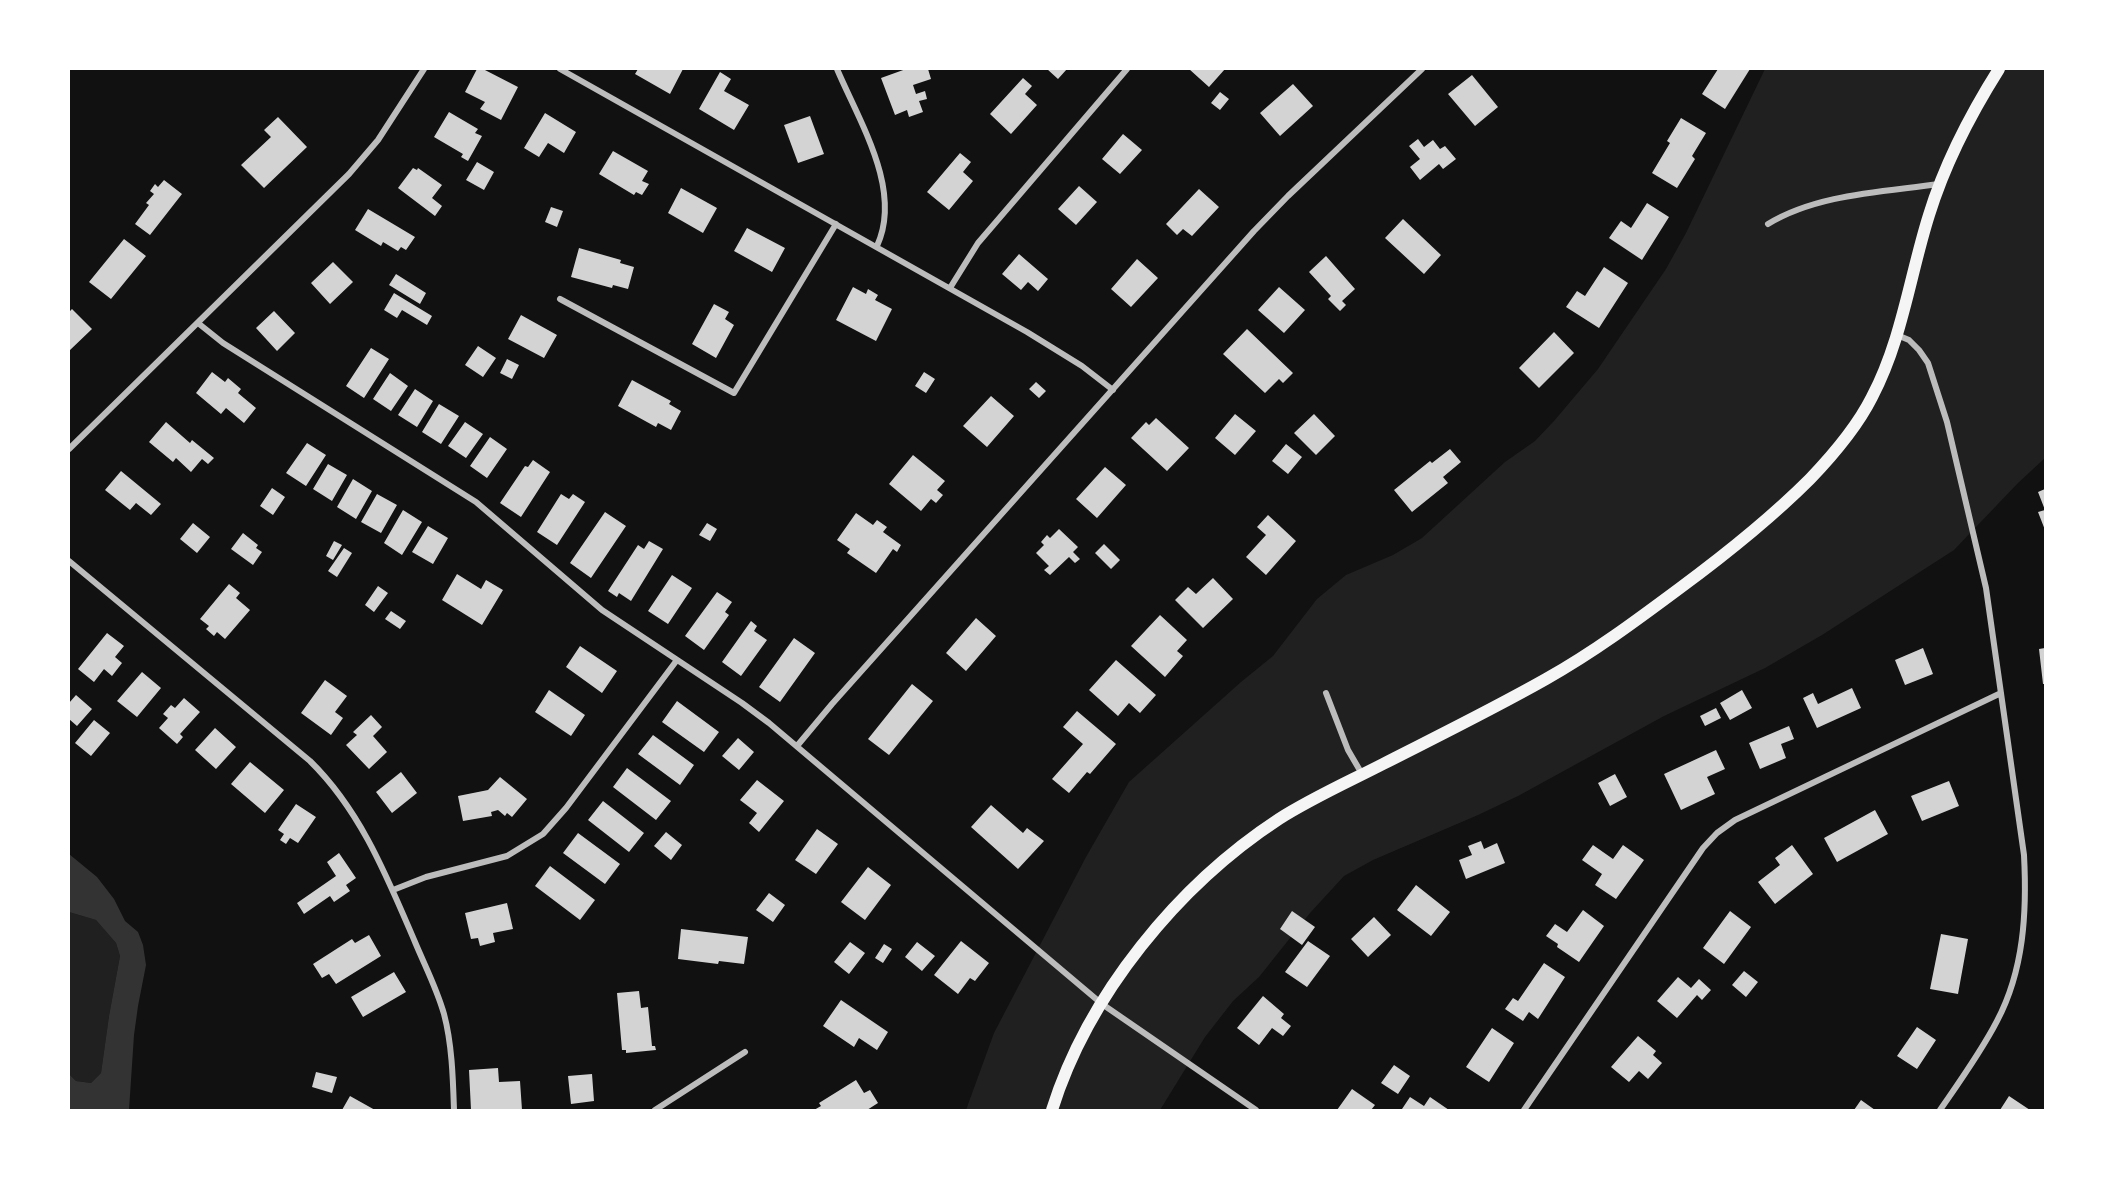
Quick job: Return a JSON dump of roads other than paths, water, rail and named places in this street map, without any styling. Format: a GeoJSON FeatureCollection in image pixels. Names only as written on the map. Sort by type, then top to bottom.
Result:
{"type":"FeatureCollection","features":[{"type":"Feature","properties":{"kind":"main road"},"geometry":{"type":"LineString","coordinates":[[1052,1110],[1076,1051],[1120,976],[1153,932],[1203,879],[1280,819],[1362,774],[1490,710],[1629,627],[1762,524],[1813,475],[1856,423],[1871,399],[1884,371],[1928,215],[1939,184],[1968,121],[1999,69]]}},
{"type":"Feature","properties":{"kind":"street"},"geometry":{"type":"LineString","coordinates":[[69,449],[349,174],[378,140],[424,69]]}},
{"type":"Feature","properties":{"kind":"street"},"geometry":{"type":"LineString","coordinates":[[560,69],[1047,344],[1082,366],[1113,390]]}},
{"type":"Feature","properties":{"kind":"street"},"geometry":{"type":"LineString","coordinates":[[837,69],[881,176],[886,217],[877,246]]}},
{"type":"Feature","properties":{"kind":"street"},"geometry":{"type":"LineString","coordinates":[[950,288],[978,243],[1127,69]]}},
{"type":"Feature","properties":{"kind":"street"},"geometry":{"type":"LineString","coordinates":[[797,746],[832,704],[1288,196],[1422,69]]}},
{"type":"Feature","properties":{"kind":"street"},"geometry":{"type":"LineString","coordinates":[[1768,224],[1794,209],[1824,201],[1939,184]]}},
{"type":"Feature","properties":{"kind":"street"},"geometry":{"type":"LineString","coordinates":[[560,299],[734,393],[836,224]]}},
{"type":"Feature","properties":{"kind":"street"},"geometry":{"type":"LineString","coordinates":[[198,323],[229,347],[476,502],[586,598],[742,703],[797,746],[1102,1004],[1256,1110]]}},
{"type":"Feature","properties":{"kind":"street"},"geometry":{"type":"LineString","coordinates":[[1896,335],[1909,340],[1928,363],[1947,422],[1986,588],[2024,855],[2026,891],[2024,924],[2011,988],[1998,1020],[1982,1048],[1940,1110]]}},
{"type":"Feature","properties":{"kind":"street"},"geometry":{"type":"LineString","coordinates":[[69,561],[322,773],[353,813],[393,890],[444,1014],[448,1031],[454,1110]]}},
{"type":"Feature","properties":{"kind":"street"},"geometry":{"type":"LineString","coordinates":[[393,890],[426,877],[507,856],[543,834],[566,808],[676,660]]}},
{"type":"Feature","properties":{"kind":"street"},"geometry":{"type":"LineString","coordinates":[[1326,693],[1348,750],[1362,774]]}},
{"type":"Feature","properties":{"kind":"street"},"geometry":{"type":"LineString","coordinates":[[1524,1110],[1703,848],[1717,833],[1736,820],[2001,693]]}},
{"type":"Feature","properties":{"kind":"street"},"geometry":{"type":"LineString","coordinates":[[655,1110],[745,1053]]}}]}
